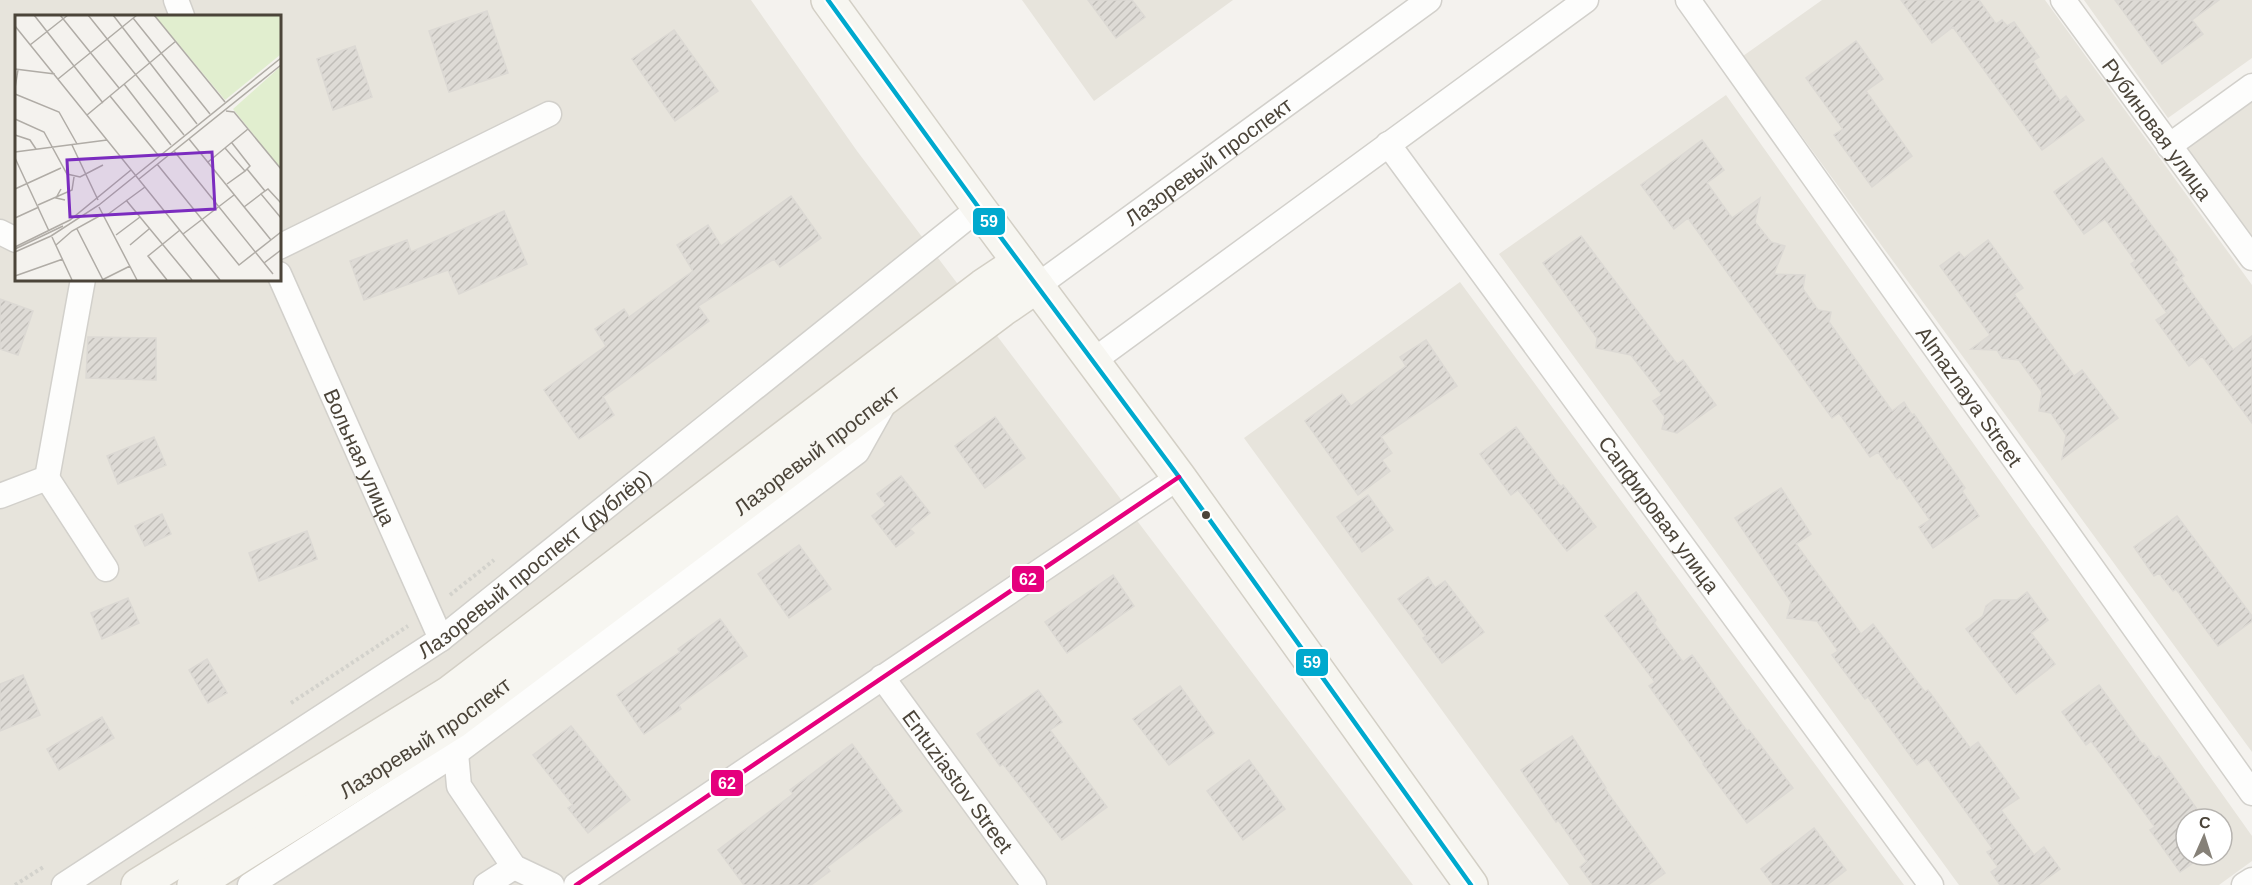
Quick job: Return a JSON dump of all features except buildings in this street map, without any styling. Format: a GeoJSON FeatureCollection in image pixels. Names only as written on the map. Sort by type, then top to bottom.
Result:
{"type":"FeatureCollection","features":[{"type":"Feature","properties":{"kind":"street"},"geometry":{"type":"LineString","coordinates":[[176,0],[182,15]]}},
{"type":"Feature","properties":{"kind":"street"},"geometry":{"type":"LineString","coordinates":[[828,0],[1179,477],[1471,885]]}},
{"type":"Feature","properties":{"kind":"street"},"geometry":{"type":"LineString","coordinates":[[1093,361],[1586,0]]}},
{"type":"Feature","properties":{"kind":"street","name":"Almaznaya Street"},"geometry":{"type":"LineString","coordinates":[[1688,0],[2252,793]]}},
{"type":"Feature","properties":{"kind":"street","name":"Рубиновая улица"},"geometry":{"type":"LineString","coordinates":[[2063,0],[2252,258]]}},
{"type":"Feature","properties":{"kind":"street","name":"Лазоревый проспект"},"geometry":{"type":"LineString","coordinates":[[194,885],[454,722],[889,394],[1028,274],[1417,3]]}},
{"type":"Feature","properties":{"kind":"street"},"geometry":{"type":"LineString","coordinates":[[2169,147],[2252,86]]}},
{"type":"Feature","properties":{"kind":"street"},"geometry":{"type":"LineString","coordinates":[[280,247],[549,114]]}},
{"type":"Feature","properties":{"kind":"street","name":"Сапфировая улица"},"geometry":{"type":"LineString","coordinates":[[1388,144],[1931,885]]}},
{"type":"Feature","properties":{"kind":"street","name":"Лазоревый проспект (дублёр)"},"geometry":{"type":"LineString","coordinates":[[64,885],[441,639],[979,208]]}},
{"type":"Feature","properties":{"kind":"street"},"geometry":{"type":"LineString","coordinates":[[0,232],[15,240]]}},
{"type":"Feature","properties":{"kind":"street","name":"Лазоревый проспект"},"geometry":{"type":"LineString","coordinates":[[138,885],[449,693],[983,286],[1028,274]]}},
{"type":"Feature","properties":{"kind":"street","name":"Вольная улица"},"geometry":{"type":"LineString","coordinates":[[280,276],[441,639]]}},
{"type":"Feature","properties":{"kind":"street"},"geometry":{"type":"LineString","coordinates":[[83,280],[47,478],[106,569]]}},
{"type":"Feature","properties":{"kind":"street"},"geometry":{"type":"LineString","coordinates":[[250,885],[456,753],[857,452],[889,394]]}},
{"type":"Feature","properties":{"kind":"street"},"geometry":{"type":"LineString","coordinates":[[576,885],[1179,477]]}},
{"type":"Feature","properties":{"kind":"street"},"geometry":{"type":"LineString","coordinates":[[0,496],[47,478]]}},
{"type":"Feature","properties":{"kind":"street","name":"Entuziastov Street"},"geometry":{"type":"LineString","coordinates":[[882,677],[1034,885]]}},
{"type":"Feature","properties":{"kind":"street"},"geometry":{"type":"LineString","coordinates":[[456,753],[459,786],[514,867],[552,885]]}},
{"type":"Feature","properties":{"kind":"street"},"geometry":{"type":"LineString","coordinates":[[486,885],[514,867]]}},
{"type":"Feature","properties":{"kind":"street"},"geometry":{"type":"LineString","coordinates":[[2244,885],[2252,880]]}},
{"type":"Feature","properties":{"kind":"path"},"geometry":{"type":"LineString","coordinates":[[281,710],[429,612],[503,553]]}},
{"type":"Feature","properties":{"kind":"path"},"geometry":{"type":"LineString","coordinates":[[15,885],[55,859]]}},
{"type":"Feature","properties":{"kind":"shaded area"},"geometry":{"type":"Polygon","coordinates":[[[0,0],[751,0],[857,151],[1413,885],[0,885],[0,0]]]}},
{"type":"Feature","properties":{"kind":"shaded area"},"geometry":{"type":"Polygon","coordinates":[[[1022,0],[1233,0],[1094,101],[1022,0]]]}},
{"type":"Feature","properties":{"kind":"shaded area"},"geometry":{"type":"Polygon","coordinates":[[[1822,0],[2045,0],[2252,285],[2252,752],[1743,56],[1822,0]]]}},
{"type":"Feature","properties":{"kind":"shaded area"},"geometry":{"type":"Polygon","coordinates":[[[2084,0],[2252,0],[2252,58],[2168,118],[2084,0]]]}},
{"type":"Feature","properties":{"kind":"shaded area"},"geometry":{"type":"Polygon","coordinates":[[[1726,95],[2231,807],[2174,807],[2174,867],[2234,867],[2234,811],[2252,836],[2252,861],[2219,885],[1959,885],[1499,254],[1726,95]]]}},
{"type":"Feature","properties":{"kind":"shaded area"},"geometry":{"type":"Polygon","coordinates":[[[2252,99],[2252,241],[2185,148],[2252,99]]]}},
{"type":"Feature","properties":{"kind":"shaded area"},"geometry":{"type":"Polygon","coordinates":[[[1460,282],[1904,885],[1569,885],[1244,438],[1460,282]]]}},
{"type":"Feature","properties":{"kind":"transit line","name":"59"},"geometry":{"type":"LineString","coordinates":[[828,0],[1179,477],[1471,885]]}},
{"type":"Feature","properties":{"kind":"transit line","name":"62"},"geometry":{"type":"LineString","coordinates":[[576,885],[1179,477]]}}]}
